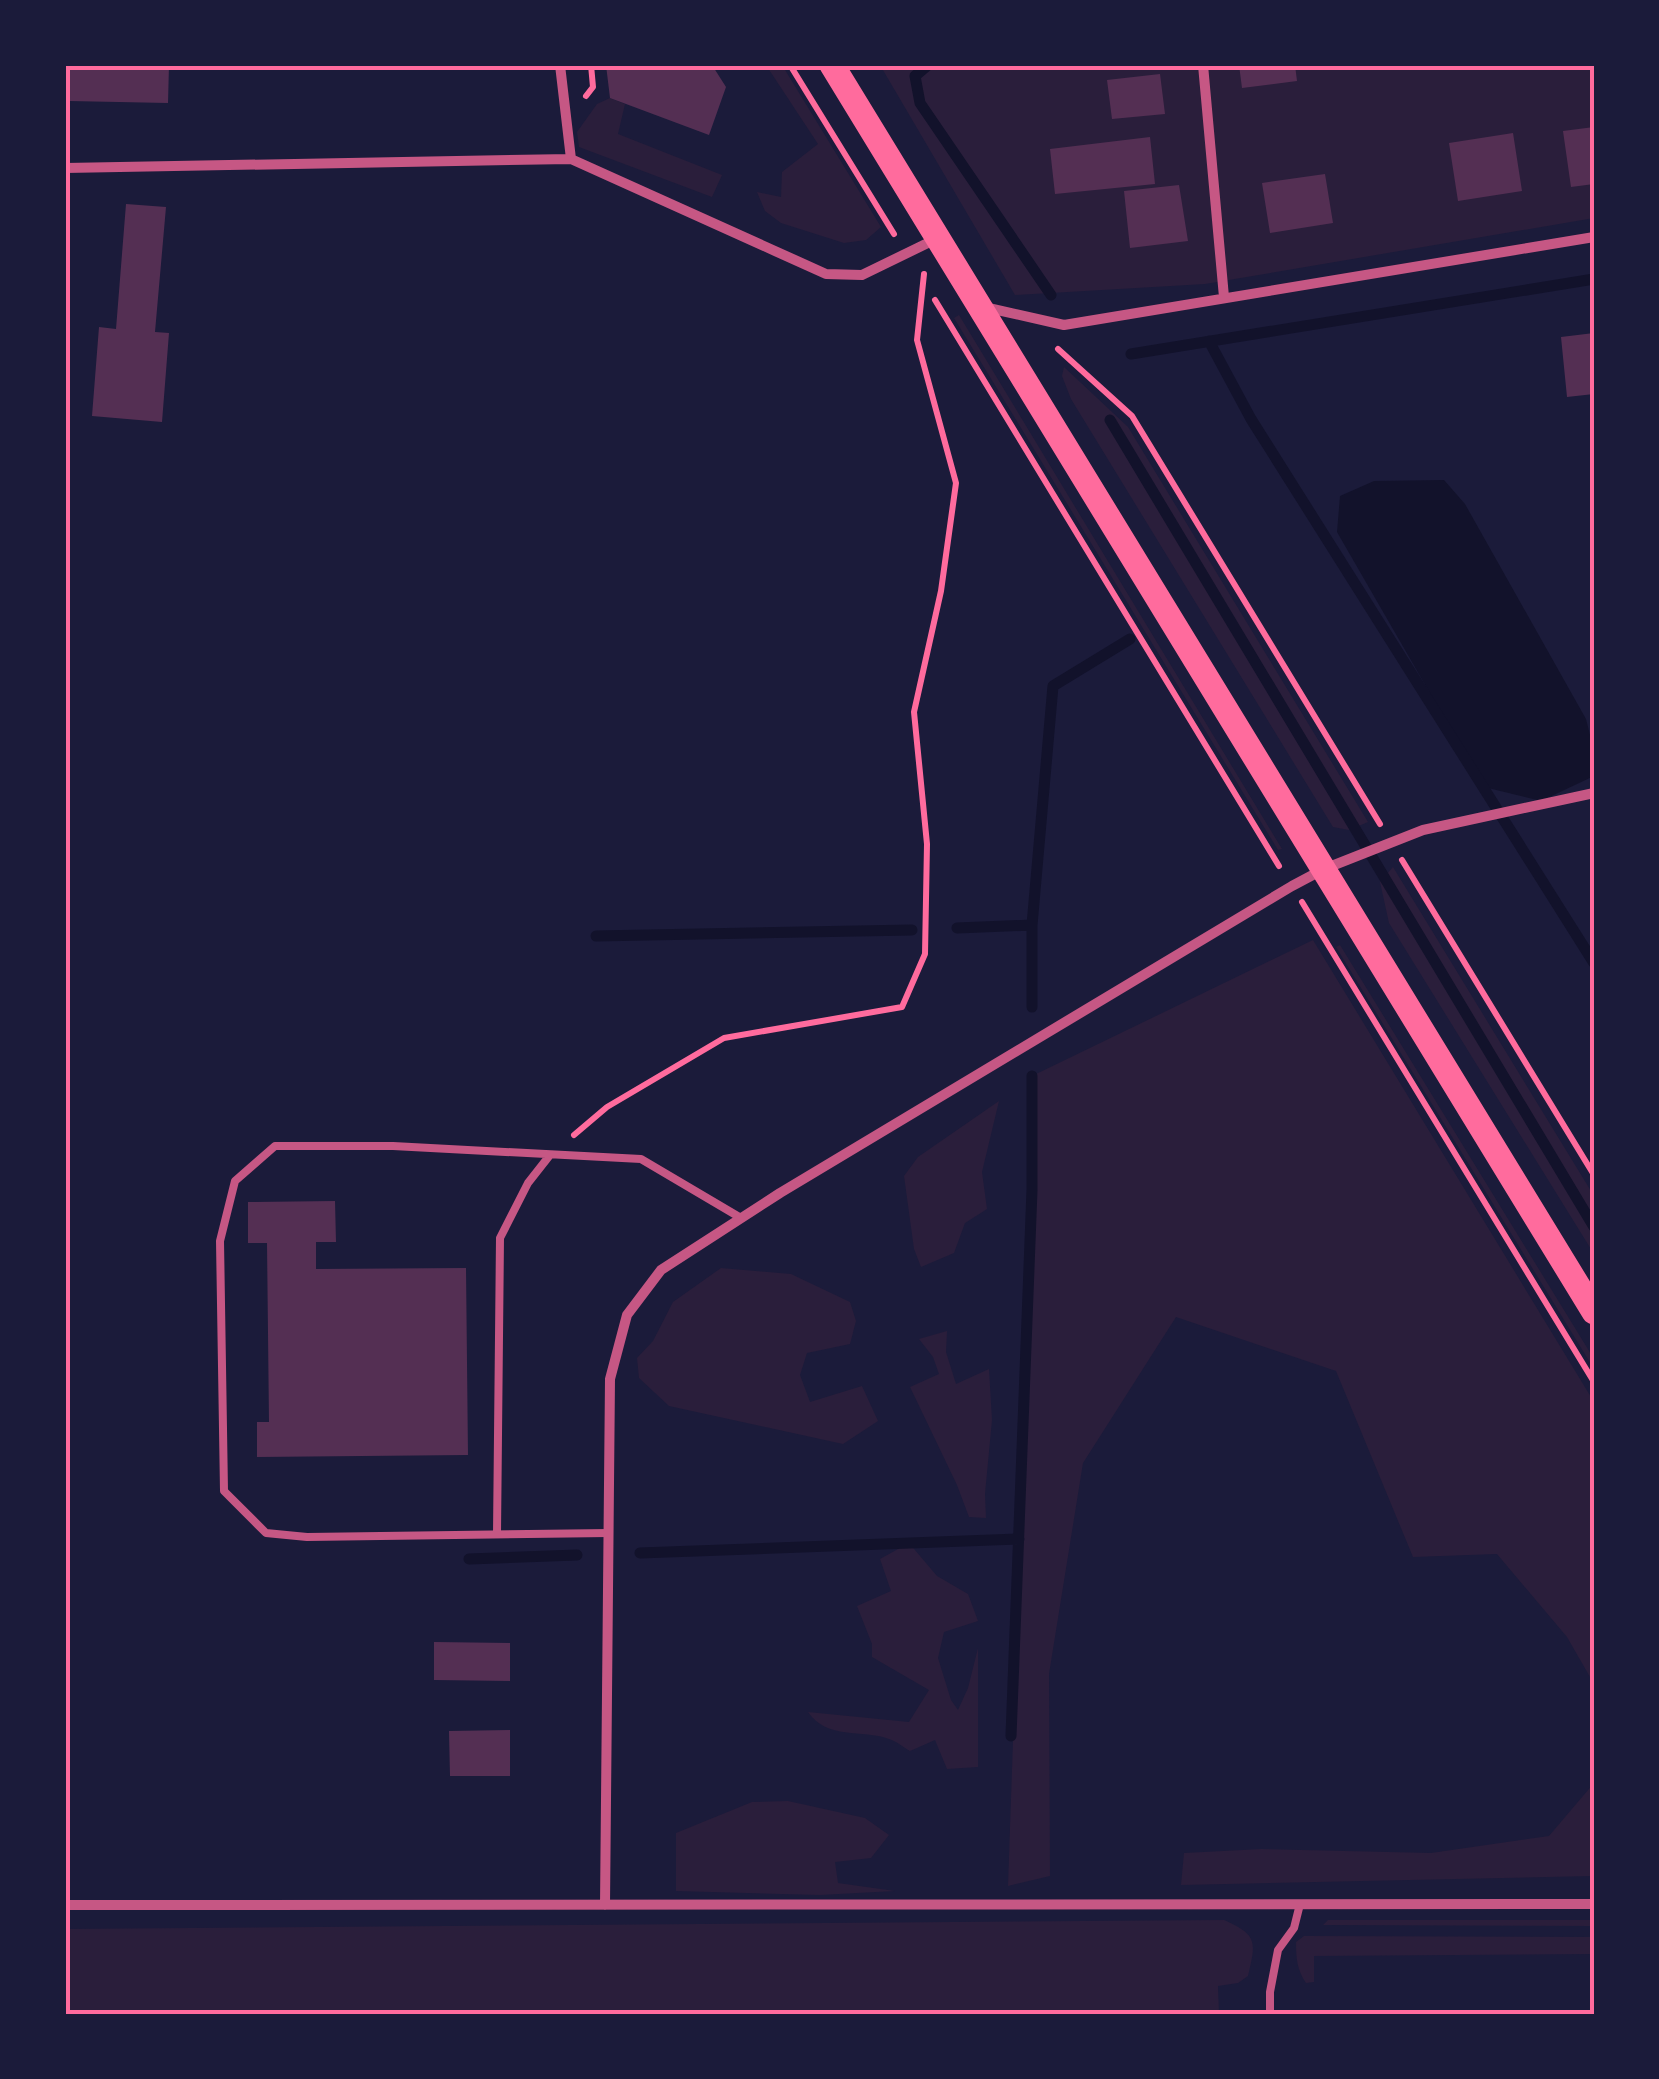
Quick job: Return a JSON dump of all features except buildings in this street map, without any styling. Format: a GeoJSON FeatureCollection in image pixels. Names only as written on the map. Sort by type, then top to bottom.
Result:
{"type":"FeatureCollection","features":[{"type":"Feature","properties":{"kind":"main road"},"geometry":{"type":"LineString","coordinates":[[832,65],[1594,1312]]}},
{"type":"Feature","properties":{"kind":"street"},"geometry":{"type":"LineString","coordinates":[[560,65],[570,159]]}},
{"type":"Feature","properties":{"kind":"street"},"geometry":{"type":"LineString","coordinates":[[1204,65],[1224,297]]}},
{"type":"Feature","properties":{"kind":"street"},"geometry":{"type":"LineString","coordinates":[[65,168],[570,159],[826,274],[862,276],[936,238]]}},
{"type":"Feature","properties":{"kind":"street"},"geometry":{"type":"LineString","coordinates":[[976,305],[1064,325],[1594,237]]}},
{"type":"Feature","properties":{"kind":"street"},"geometry":{"type":"LineString","coordinates":[[604,1905],[610,1379],[627,1316],[661,1270],[741,1218],[1324,869],[1423,830],[1594,793]]}},
{"type":"Feature","properties":{"kind":"street"},"geometry":{"type":"LineString","coordinates":[[65,1904],[1594,1904]]}},
{"type":"Feature","properties":{"kind":"lane"},"geometry":{"type":"LineString","coordinates":[[608,1533],[308,1537],[266,1533],[224,1491],[220,1241],[235,1181],[275,1146],[393,1146],[641,1160],[741,1218]]}},
{"type":"Feature","properties":{"kind":"lane"},"geometry":{"type":"LineString","coordinates":[[497,1534],[500,1238],[528,1183],[550,1155]]}},
{"type":"Feature","properties":{"kind":"lane"},"geometry":{"type":"LineString","coordinates":[[1270,2014],[1278,1950],[1294,1928],[1300,1904]]}},
{"type":"Feature","properties":{"kind":"path"},"geometry":{"type":"LineString","coordinates":[[790,65],[878,209]]}},
{"type":"Feature","properties":{"kind":"path"},"geometry":{"type":"LineString","coordinates":[[550,1155],[607,1107],[724,1038],[902,1008],[925,954],[926,844],[914,712],[941,591],[956,483],[917,340],[922,279],[936,238]]}},
{"type":"Feature","properties":{"kind":"path"},"geometry":{"type":"LineString","coordinates":[[929,290],[1270,850]]}},
{"type":"Feature","properties":{"kind":"path"},"geometry":{"type":"LineString","coordinates":[[1074,366],[1132,416],[1594,1176]]}},
{"type":"Feature","properties":{"kind":"path"},"geometry":{"type":"LineString","coordinates":[[1314,923],[1594,1382]]}},
{"type":"Feature","properties":{"kind":"shaded area"},"geometry":{"type":"Polygon","coordinates":[[[766,65],[782,65],[881,227],[866,240],[844,243],[781,223],[765,211],[757,192],[781,197],[782,172],[818,144],[766,65]]]}},
{"type":"Feature","properties":{"kind":"shaded area"},"geometry":{"type":"Polygon","coordinates":[[[880,65],[1594,65],[1594,218],[1205,284],[1015,295],[880,65]]]}},
{"type":"Feature","properties":{"kind":"shaded area"},"geometry":{"type":"Polygon","coordinates":[[[610,98],[625,104],[618,134],[722,175],[712,197],[579,147],[577,132],[597,104],[610,98]]]}},
{"type":"Feature","properties":{"kind":"shaded area"},"geometry":{"type":"Polygon","coordinates":[[[959,315],[1282,849],[1278,850],[954,318],[959,315]]]}},
{"type":"Feature","properties":{"kind":"shaded area"},"geometry":{"type":"Polygon","coordinates":[[[1064,367],[1128,427],[1368,822],[1349,830],[1333,827],[1071,399],[1062,376],[1064,367]]]}},
{"type":"Feature","properties":{"kind":"shaded area"},"geometry":{"type":"Polygon","coordinates":[[[1444,480],[1465,504],[1586,719],[1594,751],[1594,776],[1541,801],[1484,787],[1337,532],[1340,496],[1374,481],[1444,480]]]}},
{"type":"Feature","properties":{"kind":"shaded area"},"geometry":{"type":"Polygon","coordinates":[[[1393,867],[1594,1196],[1594,1254],[1389,923],[1380,882],[1393,867]]]}},
{"type":"Feature","properties":{"kind":"shaded area"},"geometry":{"type":"Polygon","coordinates":[[[1313,940],[1594,1402],[1594,1719],[1590,1677],[1567,1637],[1497,1554],[1413,1557],[1336,1371],[1176,1317],[1083,1463],[1049,1674],[1050,1876],[1008,1886],[1032,1190],[1032,1076],[1313,940]]]}},
{"type":"Feature","properties":{"kind":"shaded area"},"geometry":{"type":"Polygon","coordinates":[[[1340,945],[1594,1359],[1594,1369],[1336,947],[1340,945]]]}},
{"type":"Feature","properties":{"kind":"shaded area"},"geometry":{"type":"Polygon","coordinates":[[[999,1101],[982,1172],[987,1209],[965,1223],[954,1253],[921,1267],[914,1249],[904,1176],[918,1157],[999,1101]]]}},
{"type":"Feature","properties":{"kind":"shaded area"},"geometry":{"type":"Polygon","coordinates":[[[721,1268],[791,1274],[850,1302],[856,1321],[850,1344],[807,1353],[800,1375],[810,1402],[862,1386],[878,1421],[843,1444],[669,1406],[639,1378],[637,1358],[653,1341],[673,1302],[721,1268]]]}},
{"type":"Feature","properties":{"kind":"shaded area"},"geometry":{"type":"Polygon","coordinates":[[[947,1331],[946,1352],[956,1384],[989,1369],[992,1420],[986,1518],[969,1517],[910,1387],[939,1374],[933,1357],[919,1339],[947,1331]]]}},
{"type":"Feature","properties":{"kind":"shaded area"},"geometry":{"type":"Polygon","coordinates":[[[909,1543],[937,1576],[968,1594],[978,1621],[944,1632],[938,1658],[958,1710],[978,1648],[978,1767],[947,1769],[935,1740],[910,1751],[879,1736],[825,1727],[808,1712],[909,1722],[929,1690],[872,1657],[872,1644],[857,1606],[891,1591],[880,1559],[909,1543]]]}},
{"type":"Feature","properties":{"kind":"shaded area"},"geometry":{"type":"Polygon","coordinates":[[[1594,1783],[1594,1876],[1181,1885],[1184,1853],[1262,1849],[1431,1853],[1549,1836],[1594,1783]]]}},
{"type":"Feature","properties":{"kind":"shaded area"},"geometry":{"type":"Polygon","coordinates":[[[788,1801],[865,1818],[889,1835],[871,1858],[835,1862],[838,1883],[895,1891],[820,1895],[676,1891],[676,1833],[752,1802],[788,1801]]]}},
{"type":"Feature","properties":{"kind":"shaded area"},"geometry":{"type":"Polygon","coordinates":[[[1224,1920],[1249,1935],[1253,1947],[1248,1976],[1238,1983],[1218,1986],[1219,2014],[65,2014],[65,1929],[1224,1920]]]}},
{"type":"Feature","properties":{"kind":"shaded area"},"geometry":{"type":"Polygon","coordinates":[[[1328,1920],[1594,1920],[1594,1926],[1323,1925],[1328,1920]]]}},
{"type":"Feature","properties":{"kind":"shaded area"},"geometry":{"type":"Polygon","coordinates":[[[1304,1936],[1594,1937],[1594,1954],[1314,1956],[1314,1982],[1306,1983],[1296,1948],[1296,1942],[1304,1936]]]}},
{"type":"Feature","properties":{"kind":"waterway"},"geometry":{"type":"LineString","coordinates":[[928,65],[915,76],[920,103],[1051,295]]}},
{"type":"Feature","properties":{"kind":"waterway"},"geometry":{"type":"LineString","coordinates":[[1131,354],[1594,279]]}},
{"type":"Feature","properties":{"kind":"waterway"},"geometry":{"type":"LineString","coordinates":[[1209,341],[1251,419],[1594,963]]}},
{"type":"Feature","properties":{"kind":"waterway"},"geometry":{"type":"LineString","coordinates":[[1110,420],[1594,1227]]}},
{"type":"Feature","properties":{"kind":"waterway"},"geometry":{"type":"LineString","coordinates":[[1032,1007],[1032,925],[1053,686],[1130,639]]}},
{"type":"Feature","properties":{"kind":"waterway"},"geometry":{"type":"LineString","coordinates":[[957,928],[1032,925]]}},
{"type":"Feature","properties":{"kind":"waterway"},"geometry":{"type":"LineString","coordinates":[[596,936],[912,930]]}},
{"type":"Feature","properties":{"kind":"waterway"},"geometry":{"type":"LineString","coordinates":[[1011,1736],[1032,1190],[1032,1076]]}},
{"type":"Feature","properties":{"kind":"waterway"},"geometry":{"type":"LineString","coordinates":[[640,1553],[1019,1539]]}},
{"type":"Feature","properties":{"kind":"waterway"},"geometry":{"type":"LineString","coordinates":[[469,1559],[577,1555]]}}]}
